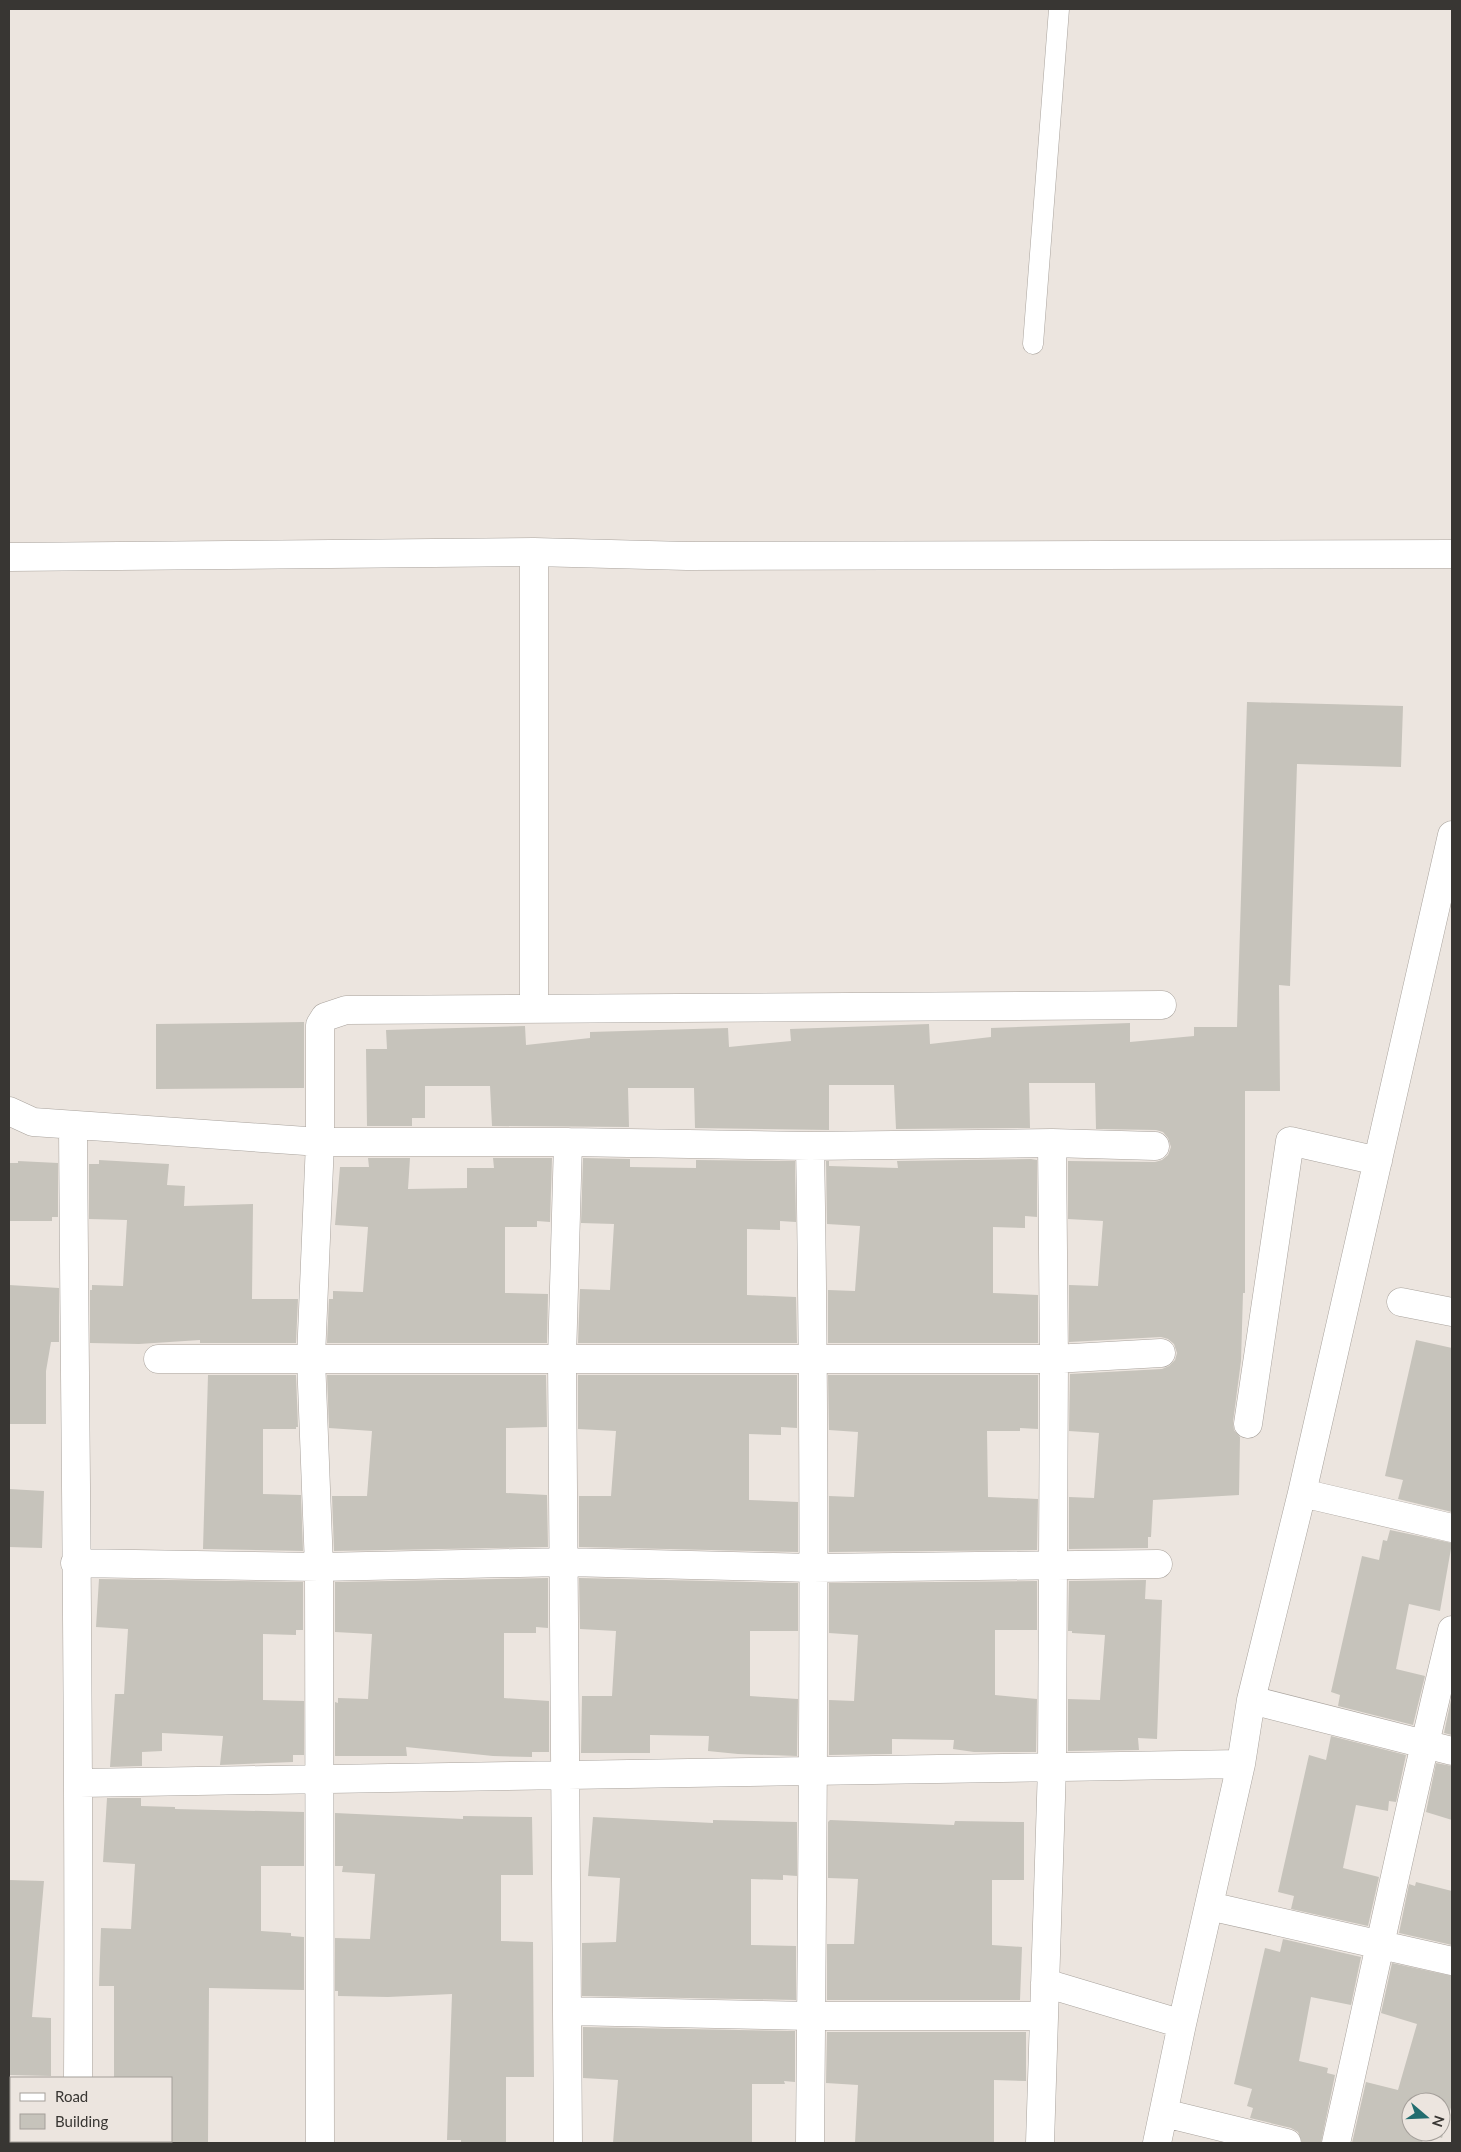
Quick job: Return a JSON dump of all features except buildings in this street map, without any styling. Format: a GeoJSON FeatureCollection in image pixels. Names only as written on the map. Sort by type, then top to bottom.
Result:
{"type":"FeatureCollection","features":[{"type":"Feature","properties":{"kind":"street"},"geometry":{"type":"LineString","coordinates":[[534,552],[534,1009]]}},
{"type":"Feature","properties":{"kind":"street"},"geometry":{"type":"LineString","coordinates":[[9,557],[534,552],[688,556],[1452,554]]}},
{"type":"Feature","properties":{"kind":"street"},"geometry":{"type":"LineString","coordinates":[[1157,2143],[1241,1764],[1252,1700],[1302,1493],[1452,835]]}},
{"type":"Feature","properties":{"kind":"street"},"geometry":{"type":"LineString","coordinates":[[320,2143],[319,1567],[311,1358],[320,1142],[320,1025],[325,1017],[346,1010],[1162,1005]]}},
{"type":"Feature","properties":{"kind":"street"},"geometry":{"type":"LineString","coordinates":[[9,1111],[33,1122],[320,1142],[568,1142],[810,1146],[1052,1143],[1155,1146]]}},
{"type":"Feature","properties":{"kind":"street"},"geometry":{"type":"LineString","coordinates":[[74,1125],[76,1563],[80,1783],[78,2077]]}},
{"type":"Feature","properties":{"kind":"street"},"geometry":{"type":"LineString","coordinates":[[1248,1424],[1290,1141],[1378,1161]]}},
{"type":"Feature","properties":{"kind":"street"},"geometry":{"type":"LineString","coordinates":[[568,1142],[562,1359],[568,2143]]}},
{"type":"Feature","properties":{"kind":"street"},"geometry":{"type":"LineString","coordinates":[[1040,2143],[1052,1768],[1054,1360],[1052,1143]]}},
{"type":"Feature","properties":{"kind":"street"},"geometry":{"type":"LineString","coordinates":[[810,1146],[814,1360],[812,1568],[814,1771],[810,2143]]}},
{"type":"Feature","properties":{"kind":"street"},"geometry":{"type":"LineString","coordinates":[[1401,1302],[1452,1312]]}},
{"type":"Feature","properties":{"kind":"street"},"geometry":{"type":"LineString","coordinates":[[158,1359],[1054,1360],[1161,1353]]}},
{"type":"Feature","properties":{"kind":"street"},"geometry":{"type":"LineString","coordinates":[[1302,1493],[1452,1528]]}},
{"type":"Feature","properties":{"kind":"street"},"geometry":{"type":"LineString","coordinates":[[76,1563],[319,1567],[565,1562],[812,1568],[1158,1564]]}},
{"type":"Feature","properties":{"kind":"street"},"geometry":{"type":"LineString","coordinates":[[1336,2143],[1424,1745],[1452,1630]]}},
{"type":"Feature","properties":{"kind":"street"},"geometry":{"type":"LineString","coordinates":[[1252,1700],[1452,1751]]}},
{"type":"Feature","properties":{"kind":"street"},"geometry":{"type":"LineString","coordinates":[[80,1783],[1241,1764]]}},
{"type":"Feature","properties":{"kind":"street"},"geometry":{"type":"LineString","coordinates":[[1208,1906],[1452,1961]]}},
{"type":"Feature","properties":{"kind":"street"},"geometry":{"type":"LineString","coordinates":[[1045,1983],[1182,2024]]}},
{"type":"Feature","properties":{"kind":"street"},"geometry":{"type":"LineString","coordinates":[[567,2010],[811,2016],[1044,2016]]}},
{"type":"Feature","properties":{"kind":"street"},"geometry":{"type":"LineString","coordinates":[[1164,2113],[1287,2143]]}},
{"type":"Feature","properties":{"kind":"lane"},"geometry":{"type":"LineString","coordinates":[[1033,344],[1059,9]]}}]}
